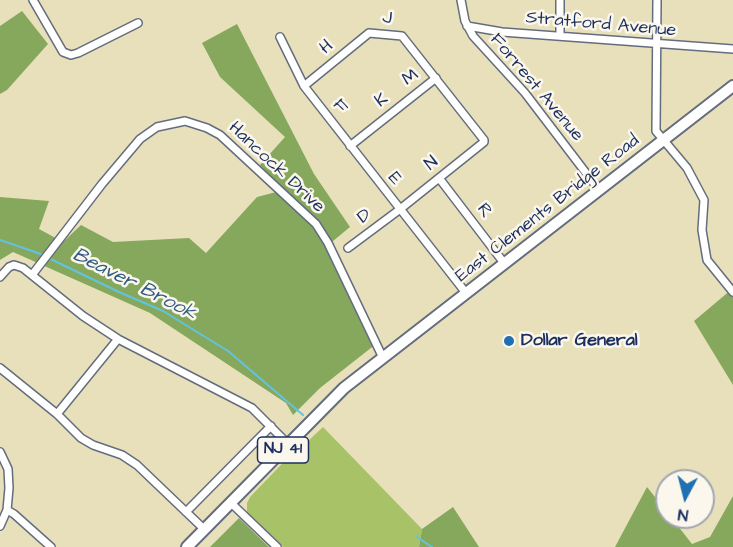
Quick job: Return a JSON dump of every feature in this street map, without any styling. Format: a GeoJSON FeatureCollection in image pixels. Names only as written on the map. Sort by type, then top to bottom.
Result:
{"type":"FeatureCollection","features":[{"type":"Feature","properties":{"kind":"main road","name":"East Clements Bridge Road"},"geometry":{"type":"LineString","coordinates":[[382,358],[733,86]]}},
{"type":"Feature","properties":{"kind":"main road","name":"NJ 41"},"geometry":{"type":"LineString","coordinates":[[187,547],[337,395],[382,358]]}},
{"type":"Feature","properties":{"kind":"street"},"geometry":{"type":"LineString","coordinates":[[33,0],[63,52],[70,55],[78,54],[138,23]]}},
{"type":"Feature","properties":{"kind":"street","name":"Forrest Avenue"},"geometry":{"type":"LineString","coordinates":[[461,0],[467,26],[473,36],[525,93],[599,190]]}},
{"type":"Feature","properties":{"kind":"street"},"geometry":{"type":"LineString","coordinates":[[560,0],[560,36]]}},
{"type":"Feature","properties":{"kind":"street"},"geometry":{"type":"LineString","coordinates":[[657,0],[657,131],[687,168],[704,200],[702,230],[707,260],[733,292]]}},
{"type":"Feature","properties":{"kind":"street","name":"Stratford Avenue"},"geometry":{"type":"LineString","coordinates":[[467,26],[502,32],[733,49]]}},
{"type":"Feature","properties":{"kind":"street","name":"J"},"geometry":{"type":"LineString","coordinates":[[369,33],[402,36],[436,78]]}},
{"type":"Feature","properties":{"kind":"street","name":"H"},"geometry":{"type":"LineString","coordinates":[[304,86],[369,33]]}},
{"type":"Feature","properties":{"kind":"street","name":"F"},"geometry":{"type":"LineString","coordinates":[[280,37],[304,86],[365,166]]}},
{"type":"Feature","properties":{"kind":"street","name":"M"},"geometry":{"type":"LineString","coordinates":[[405,101],[436,78]]}},
{"type":"Feature","properties":{"kind":"street","name":"N"},"geometry":{"type":"LineString","coordinates":[[399,210],[484,142],[436,78]]}},
{"type":"Feature","properties":{"kind":"street","name":"K"},"geometry":{"type":"LineString","coordinates":[[350,146],[405,101]]}},
{"type":"Feature","properties":{"kind":"street","name":"Hancock Drive"},"geometry":{"type":"LineString","coordinates":[[32,275],[140,139],[157,127],[185,121],[220,135],[316,224],[328,243],[382,358]]}},
{"type":"Feature","properties":{"kind":"street","name":"E"},"geometry":{"type":"LineString","coordinates":[[365,166],[399,210]]}},
{"type":"Feature","properties":{"kind":"street","name":"R"},"geometry":{"type":"LineString","coordinates":[[440,178],[504,263]]}},
{"type":"Feature","properties":{"kind":"street"},"geometry":{"type":"LineString","coordinates":[[399,210],[466,293]]}},
{"type":"Feature","properties":{"kind":"street","name":"D"},"geometry":{"type":"LineString","coordinates":[[348,248],[399,210]]}},
{"type":"Feature","properties":{"kind":"street"},"geometry":{"type":"LineString","coordinates":[[0,277],[14,265],[23,268],[83,316],[118,339],[252,408],[288,444]]}},
{"type":"Feature","properties":{"kind":"street"},"geometry":{"type":"LineString","coordinates":[[57,414],[118,339]]}},
{"type":"Feature","properties":{"kind":"street"},"geometry":{"type":"LineString","coordinates":[[0,368],[57,414],[81,438],[93,445],[122,455],[137,465],[205,530]]}},
{"type":"Feature","properties":{"kind":"street"},"geometry":{"type":"LineString","coordinates":[[186,512],[271,426]]}},
{"type":"Feature","properties":{"kind":"street"},"geometry":{"type":"LineString","coordinates":[[0,452],[8,469],[9,488],[7,510],[0,526]]}},
{"type":"Feature","properties":{"kind":"street"},"geometry":{"type":"LineString","coordinates":[[231,503],[278,547]]}},
{"type":"Feature","properties":{"kind":"street"},"geometry":{"type":"LineString","coordinates":[[7,510],[51,547]]}},
{"type":"Feature","properties":{"kind":"green space"},"geometry":{"type":"Polygon","coordinates":[[[22,11],[48,44],[7,90],[0,94],[0,26],[22,11]]]}},
{"type":"Feature","properties":{"kind":"green space"},"geometry":{"type":"Polygon","coordinates":[[[237,24],[314,174],[350,227],[327,246],[376,344],[320,388],[293,415],[286,403],[150,313],[13,252],[0,260],[0,197],[49,201],[39,229],[63,242],[81,225],[113,242],[189,238],[206,253],[257,197],[284,190],[260,165],[285,137],[220,77],[202,43],[237,24]]]}},
{"type":"Feature","properties":{"kind":"green space"},"geometry":{"type":"Polygon","coordinates":[[[732,289],[733,291],[733,385],[694,321],[732,289]]]}},
{"type":"Feature","properties":{"kind":"green space"},"geometry":{"type":"Polygon","coordinates":[[[323,427],[422,529],[419,547],[283,547],[247,513],[247,503],[250,497],[301,444],[307,442],[323,427]]]}},
{"type":"Feature","properties":{"kind":"green space"},"geometry":{"type":"Polygon","coordinates":[[[647,487],[655,497],[655,529],[680,529],[692,544],[710,537],[733,496],[733,547],[615,547],[647,487]]]}},
{"type":"Feature","properties":{"kind":"green space"},"geometry":{"type":"Polygon","coordinates":[[[453,507],[479,547],[419,547],[422,529],[453,507]]]}},
{"type":"Feature","properties":{"kind":"green space"},"geometry":{"type":"Polygon","coordinates":[[[239,518],[269,547],[210,547],[239,518]]]}},
{"type":"Feature","properties":{"kind":"waterway","name":"Beaver Brook"},"geometry":{"type":"LineString","coordinates":[[0,240],[38,253],[163,311],[228,351],[303,415]]}},
{"type":"Feature","properties":{"kind":"waterway","name":"Beaver Brook"},"geometry":{"type":"LineString","coordinates":[[417,537],[432,547]]}},
{"type":"Feature","properties":{"kind":"place","name":"Dollar General"},"geometry":{"type":"Point","coordinates":[509,341]}}]}
